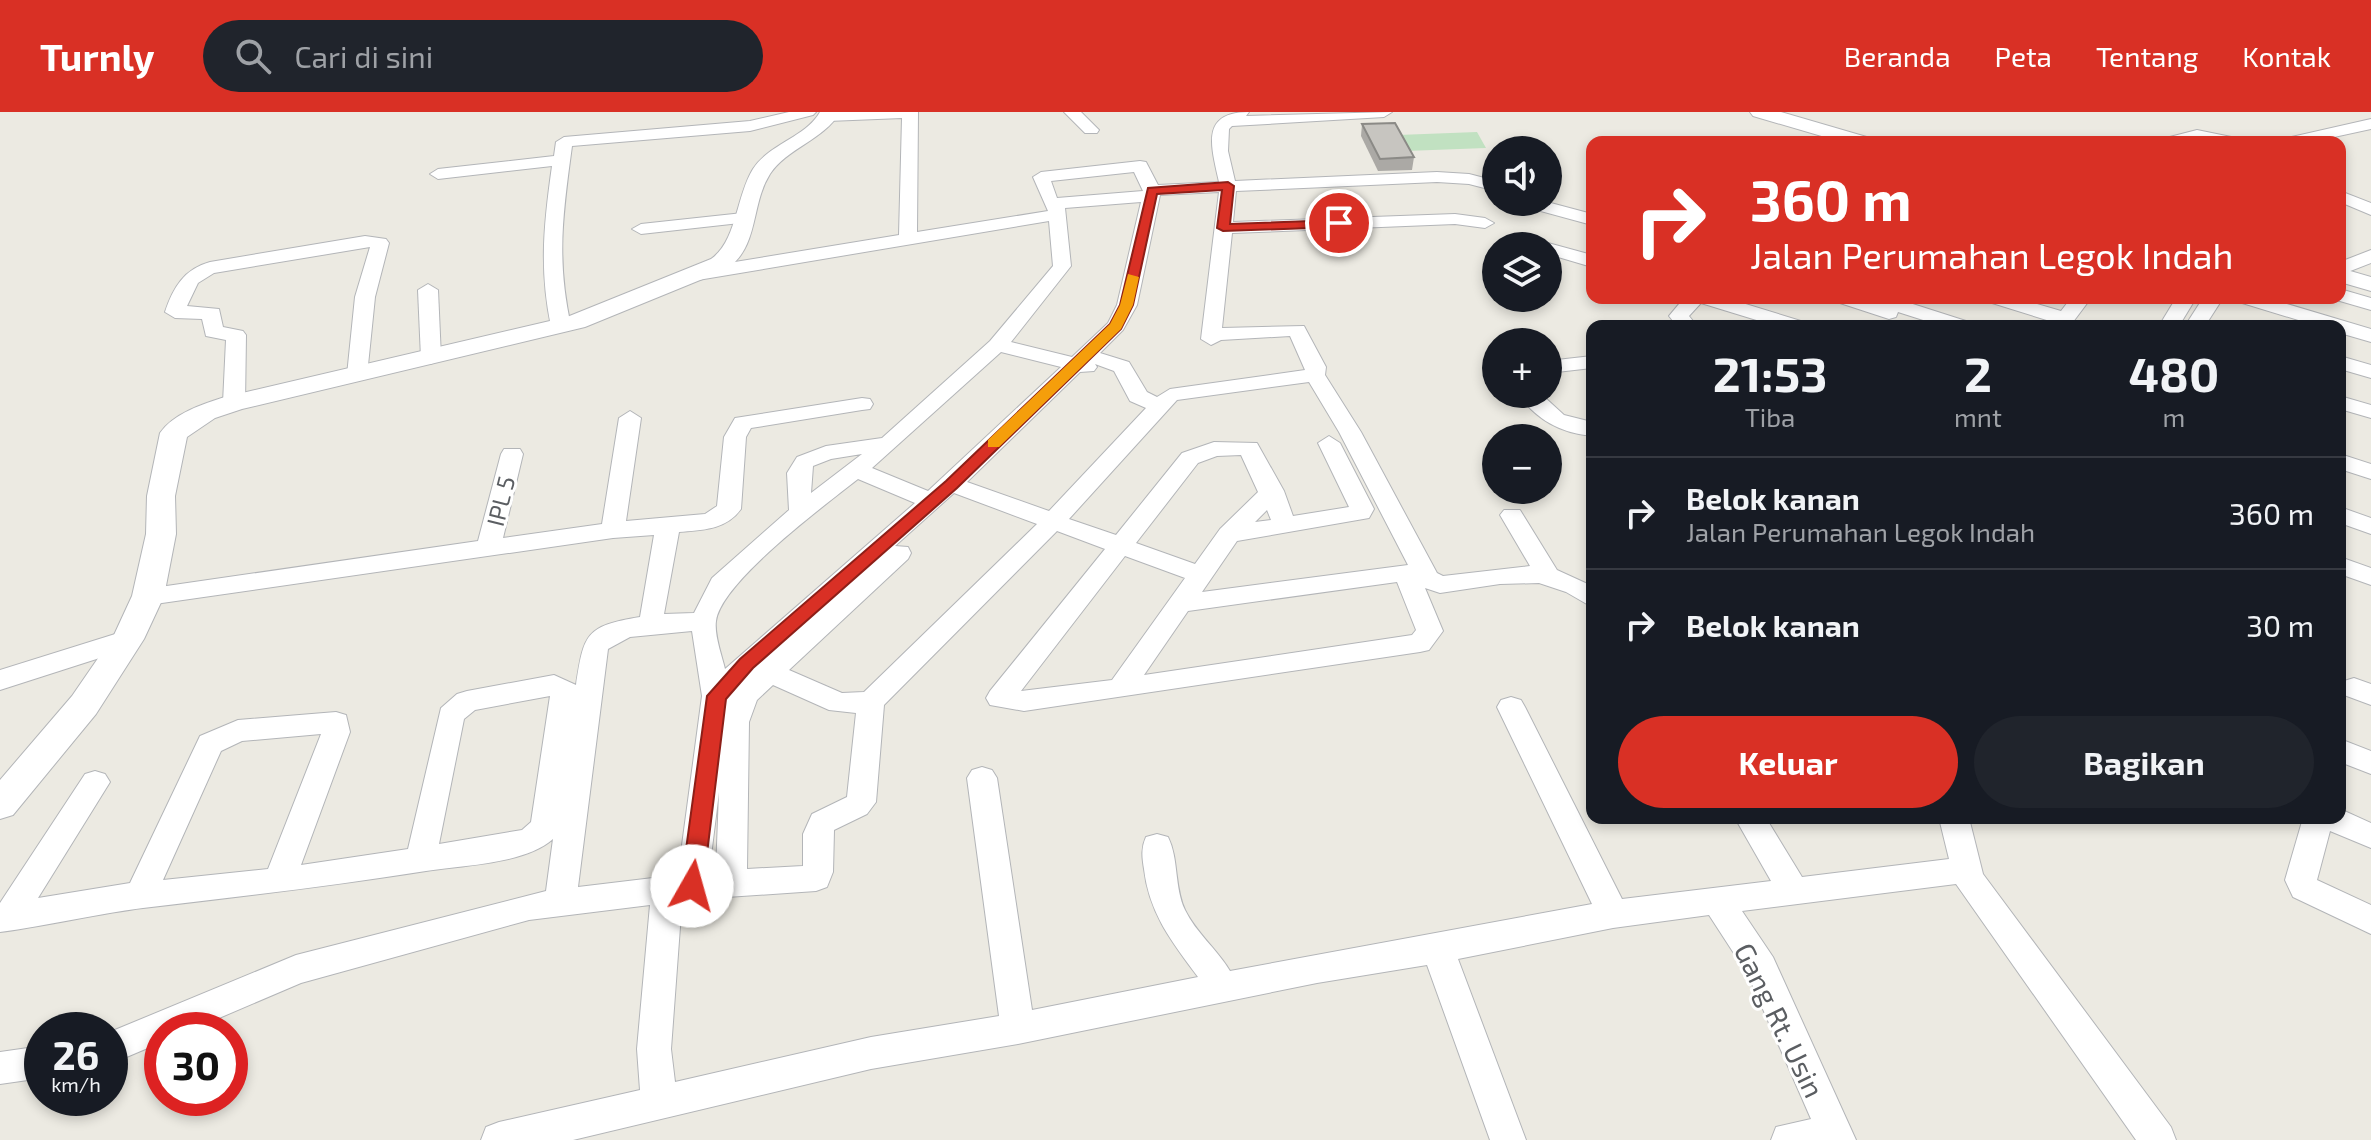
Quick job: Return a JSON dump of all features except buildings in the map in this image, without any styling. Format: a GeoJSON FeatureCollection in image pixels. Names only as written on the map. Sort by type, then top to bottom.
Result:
{"type":"FeatureCollection","features":[{"type":"Feature","properties":{"kind":"street"},"geometry":{"type":"LineString","coordinates":[[561,326],[552,285],[552,231],[564,142],[569,140],[750,126],[822,113],[910,112],[908,240]]}},
{"type":"Feature","properties":{"kind":"street"},"geometry":{"type":"LineString","coordinates":[[1072,112],[1091,130]]}},
{"type":"Feature","properties":{"kind":"street"},"geometry":{"type":"LineString","coordinates":[[1241,112],[1221,127],[1220,151],[1228,190],[1212,336],[1297,330],[1316,367],[1315,375],[1350,432],[1428,579],[1440,585],[1547,574],[1571,581],[1586,593]]}},
{"type":"Feature","properties":{"kind":"street"},"geometry":{"type":"LineString","coordinates":[[1224,122],[1384,112]]}},
{"type":"Feature","properties":{"kind":"street"},"geometry":{"type":"LineString","coordinates":[[1760,112],[1842,136]]}},
{"type":"Feature","properties":{"kind":"street"},"geometry":{"type":"LineString","coordinates":[[2345,112],[2371,123]]}},
{"type":"Feature","properties":{"kind":"street"},"geometry":{"type":"LineString","coordinates":[[0,805],[84,705],[128,639],[148,596],[161,534],[161,496],[174,433],[206,412],[234,403],[561,326],[698,274],[733,254],[754,184],[765,166],[825,121],[822,113]]}},
{"type":"Feature","properties":{"kind":"street"},"geometry":{"type":"LineString","coordinates":[[2315,136],[2371,123]]}},
{"type":"Feature","properties":{"kind":"street"},"geometry":{"type":"LineString","coordinates":[[438,174],[562,160]]}},
{"type":"Feature","properties":{"kind":"street"},"geometry":{"type":"LineString","coordinates":[[731,883],[716,696],[703,621],[721,584],[801,512],[889,444],[997,345],[1024,316],[1062,266],[1056,209],[1050,201],[1043,175],[1140,166],[1151,193],[1127,305],[1116,326],[1088,363]]}},
{"type":"Feature","properties":{"kind":"street"},"geometry":{"type":"LineString","coordinates":[[716,696],[758,668],[958,488],[1088,363],[1126,333],[1138,310],[1168,199],[1228,190],[1454,177],[1482,183]]}},
{"type":"Feature","properties":{"kind":"street"},"geometry":{"type":"LineString","coordinates":[[698,274],[908,240],[1151,193],[1451,185],[1482,191]]}},
{"type":"Feature","properties":{"kind":"street"},"geometry":{"type":"LineString","coordinates":[[2346,199],[2371,210]]}},
{"type":"Feature","properties":{"kind":"street"},"geometry":{"type":"LineString","coordinates":[[1562,204],[1586,210]]}},
{"type":"Feature","properties":{"kind":"street"},"geometry":{"type":"LineString","coordinates":[[1562,212],[1586,218]]}},
{"type":"Feature","properties":{"kind":"street"},"geometry":{"type":"LineString","coordinates":[[641,229],[743,218]]}},
{"type":"Feature","properties":{"kind":"street"},"geometry":{"type":"LineString","coordinates":[[1223,228],[1455,219],[1485,223]]}},
{"type":"Feature","properties":{"kind":"street"},"geometry":{"type":"LineString","coordinates":[[234,403],[236,335],[213,332],[212,313],[175,312],[191,278],[197,272],[210,268],[365,241],[380,243],[365,297],[357,375]]}},
{"type":"Feature","properties":{"kind":"street"},"geometry":{"type":"LineString","coordinates":[[1562,252],[1586,259]]}},
{"type":"Feature","properties":{"kind":"street"},"geometry":{"type":"LineString","coordinates":[[2346,266],[2371,256]]}},
{"type":"Feature","properties":{"kind":"street"},"geometry":{"type":"LineString","coordinates":[[2346,277],[2371,284]]}},
{"type":"Feature","properties":{"kind":"street"},"geometry":{"type":"LineString","coordinates":[[428,290],[431,358]]}},
{"type":"Feature","properties":{"kind":"street"},"geometry":{"type":"LineString","coordinates":[[2346,297],[2371,304]]}},
{"type":"Feature","properties":{"kind":"street"},"geometry":{"type":"LineString","coordinates":[[1682,320],[1679,316],[1690,304]]}},
{"type":"Feature","properties":{"kind":"street"},"geometry":{"type":"LineString","coordinates":[[1726,304],[1778,320]]}},
{"type":"Feature","properties":{"kind":"street"},"geometry":{"type":"LineString","coordinates":[[1859,304],[1909,320]]}},
{"type":"Feature","properties":{"kind":"street"},"geometry":{"type":"LineString","coordinates":[[2012,304],[2056,320]]}},
{"type":"Feature","properties":{"kind":"street"},"geometry":{"type":"LineString","coordinates":[[2064,320],[2076,304]]}},
{"type":"Feature","properties":{"kind":"street"},"geometry":{"type":"LineString","coordinates":[[2270,304],[2311,314]]}},
{"type":"Feature","properties":{"kind":"street"},"geometry":{"type":"LineString","coordinates":[[1880,312],[1927,320]]}},
{"type":"Feature","properties":{"kind":"street"},"geometry":{"type":"LineString","coordinates":[[2346,328],[2371,336]]}},
{"type":"Feature","properties":{"kind":"street"},"geometry":{"type":"LineString","coordinates":[[997,345],[1088,363],[1120,363],[1138,396],[1161,407]]}},
{"type":"Feature","properties":{"kind":"street"},"geometry":{"type":"LineString","coordinates":[[1562,365],[1586,363]]}},
{"type":"Feature","properties":{"kind":"street"},"geometry":{"type":"LineString","coordinates":[[2346,364],[2371,372]]}},
{"type":"Feature","properties":{"kind":"street"},"geometry":{"type":"LineString","coordinates":[[128,1040],[296,970],[449,926],[560,901],[731,883],[813,878],[818,875],[819,829],[824,821],[833,814],[853,810],[861,802],[871,702],[1052,523],[1170,395],[1315,375]]}},
{"type":"Feature","properties":{"kind":"street"},"geometry":{"type":"LineString","coordinates":[[148,596],[613,530],[711,521],[729,509],[735,437],[743,423],[862,404]]}},
{"type":"Feature","properties":{"kind":"street"},"geometry":{"type":"LineString","coordinates":[[2346,404],[2371,412]]}},
{"type":"Feature","properties":{"kind":"street"},"geometry":{"type":"LineString","coordinates":[[1541,408],[1560,424],[1586,428]]}},
{"type":"Feature","properties":{"kind":"street"},"geometry":{"type":"LineString","coordinates":[[613,530],[630,418]]}},
{"type":"Feature","properties":{"kind":"street"},"geometry":{"type":"LineString","coordinates":[[1229,534],[1361,513],[1362,509],[1329,443]]}},
{"type":"Feature","properties":{"kind":"street"},"geometry":{"type":"LineString","coordinates":[[801,512],[800,468],[805,459],[818,454],[889,444]]}},
{"type":"Feature","properties":{"kind":"street"},"geometry":{"type":"LineString","coordinates":[[1181,603],[1406,573],[1430,631],[1420,643],[1120,689],[1024,701],[1000,698],[1190,458],[1208,451],[1249,448],[1285,524]]}},
{"type":"Feature","properties":{"kind":"street"},"geometry":{"type":"LineString","coordinates":[[2346,452],[2371,460]]}},
{"type":"Feature","properties":{"kind":"street","name":"IPL 5"},"geometry":{"type":"LineString","coordinates":[[488,548],[512,454]]}},
{"type":"Feature","properties":{"kind":"street"},"geometry":{"type":"LineString","coordinates":[[2346,463],[2371,472]]}},
{"type":"Feature","properties":{"kind":"street"},"geometry":{"type":"LineString","coordinates":[[856,470],[931,501]]}},
{"type":"Feature","properties":{"kind":"street"},"geometry":{"type":"LineString","coordinates":[[659,1102],[654,1049],[679,888],[720,774],[738,706],[758,668],[931,501],[958,488],[1200,575]]}},
{"type":"Feature","properties":{"kind":"street"},"geometry":{"type":"LineString","coordinates":[[1120,689],[1229,534],[1272,491]]}},
{"type":"Feature","properties":{"kind":"street"},"geometry":{"type":"LineString","coordinates":[[1512,515],[1547,574]]}},
{"type":"Feature","properties":{"kind":"street"},"geometry":{"type":"LineString","coordinates":[[2346,517],[2371,526]]}},
{"type":"Feature","properties":{"kind":"street"},"geometry":{"type":"LineString","coordinates":[[651,614],[668,526]]}},
{"type":"Feature","properties":{"kind":"street"},"geometry":{"type":"LineString","coordinates":[[2346,567],[2371,577]]}},
{"type":"Feature","properties":{"kind":"street"},"geometry":{"type":"LineString","coordinates":[[560,901],[595,646],[602,637],[615,630],[703,621]]}},
{"type":"Feature","properties":{"kind":"street"},"geometry":{"type":"LineString","coordinates":[[0,680],[128,639]]}},
{"type":"Feature","properties":{"kind":"street"},"geometry":{"type":"LineString","coordinates":[[758,668],[839,703],[871,702]]}},
{"type":"Feature","properties":{"kind":"street"},"geometry":{"type":"LineString","coordinates":[[4,918],[140,895],[279,881],[421,859],[530,841],[545,828],[565,690],[554,685],[467,701],[451,715],[421,859]]}},
{"type":"Feature","properties":{"kind":"street"},"geometry":{"type":"LineString","coordinates":[[716,696],[738,706]]}},
{"type":"Feature","properties":{"kind":"street"},"geometry":{"type":"LineString","coordinates":[[1511,707],[1613,914]]}},
{"type":"Feature","properties":{"kind":"street"},"geometry":{"type":"LineString","coordinates":[[140,895],[210,744],[238,731],[336,722],[336,732],[279,881]]}},
{"type":"Feature","properties":{"kind":"street"},"geometry":{"type":"LineString","coordinates":[[2346,753],[2371,763]]}},
{"type":"Feature","properties":{"kind":"street"},"geometry":{"type":"LineString","coordinates":[[982,778],[1018,1028]]}},
{"type":"Feature","properties":{"kind":"street"},"geometry":{"type":"LineString","coordinates":[[4,918],[95,782]]}},
{"type":"Feature","properties":{"kind":"street"},"geometry":{"type":"LineString","coordinates":[[1754,824],[1793,890]]}},
{"type":"Feature","properties":{"kind":"street"},"geometry":{"type":"LineString","coordinates":[[1956,824],[1969,879],[2158,1140]]}},
{"type":"Feature","properties":{"kind":"street"},"geometry":{"type":"LineString","coordinates":[[2316,824],[2301,880],[2304,888],[2371,920]]}},
{"type":"Feature","properties":{"kind":"street"},"geometry":{"type":"LineString","coordinates":[[2344,824],[2371,836]]}},
{"type":"Feature","properties":{"kind":"street"},"geometry":{"type":"LineString","coordinates":[[1157,846],[1160,876],[1173,918],[1213,969],[1222,987]]}},
{"type":"Feature","properties":{"kind":"street"},"geometry":{"type":"LineString","coordinates":[[499,1140],[600,1128],[659,1102],[871,1053],[1018,1028],[1613,914],[1967,870]]}},
{"type":"Feature","properties":{"kind":"street","name":"Gang Rt. Usin"},"geometry":{"type":"LineString","coordinates":[[1718,902],[1761,967],[1836,1136]]}},
{"type":"Feature","properties":{"kind":"street"},"geometry":{"type":"LineString","coordinates":[[1438,949],[1508,1140]]}},
{"type":"Feature","properties":{"kind":"street"},"geometry":{"type":"LineString","coordinates":[[0,1068],[24,1065]]}},
{"type":"Feature","properties":{"kind":"street"},"geometry":{"type":"LineString","coordinates":[[1789,1140],[1836,1136]]}},
{"type":"Feature","properties":{"kind":"green space"},"geometry":{"type":"Polygon","coordinates":[[[1477,132],[1482,148],[1406,151],[1398,135],[1477,132]]]}},
{"type":"Feature","properties":{"kind":"slow traffic"},"geometry":{"type":"LineString","coordinates":[[993,443],[1116,326],[1127,305],[1133,277]]}},
{"type":"Feature","properties":{"kind":"route"},"geometry":{"type":"LineString","coordinates":[[692,886],[716,696],[746,664],[951,484],[1116,326],[1127,305],[1152,190],[1228,186],[1223,228],[1339,223]]}}]}
